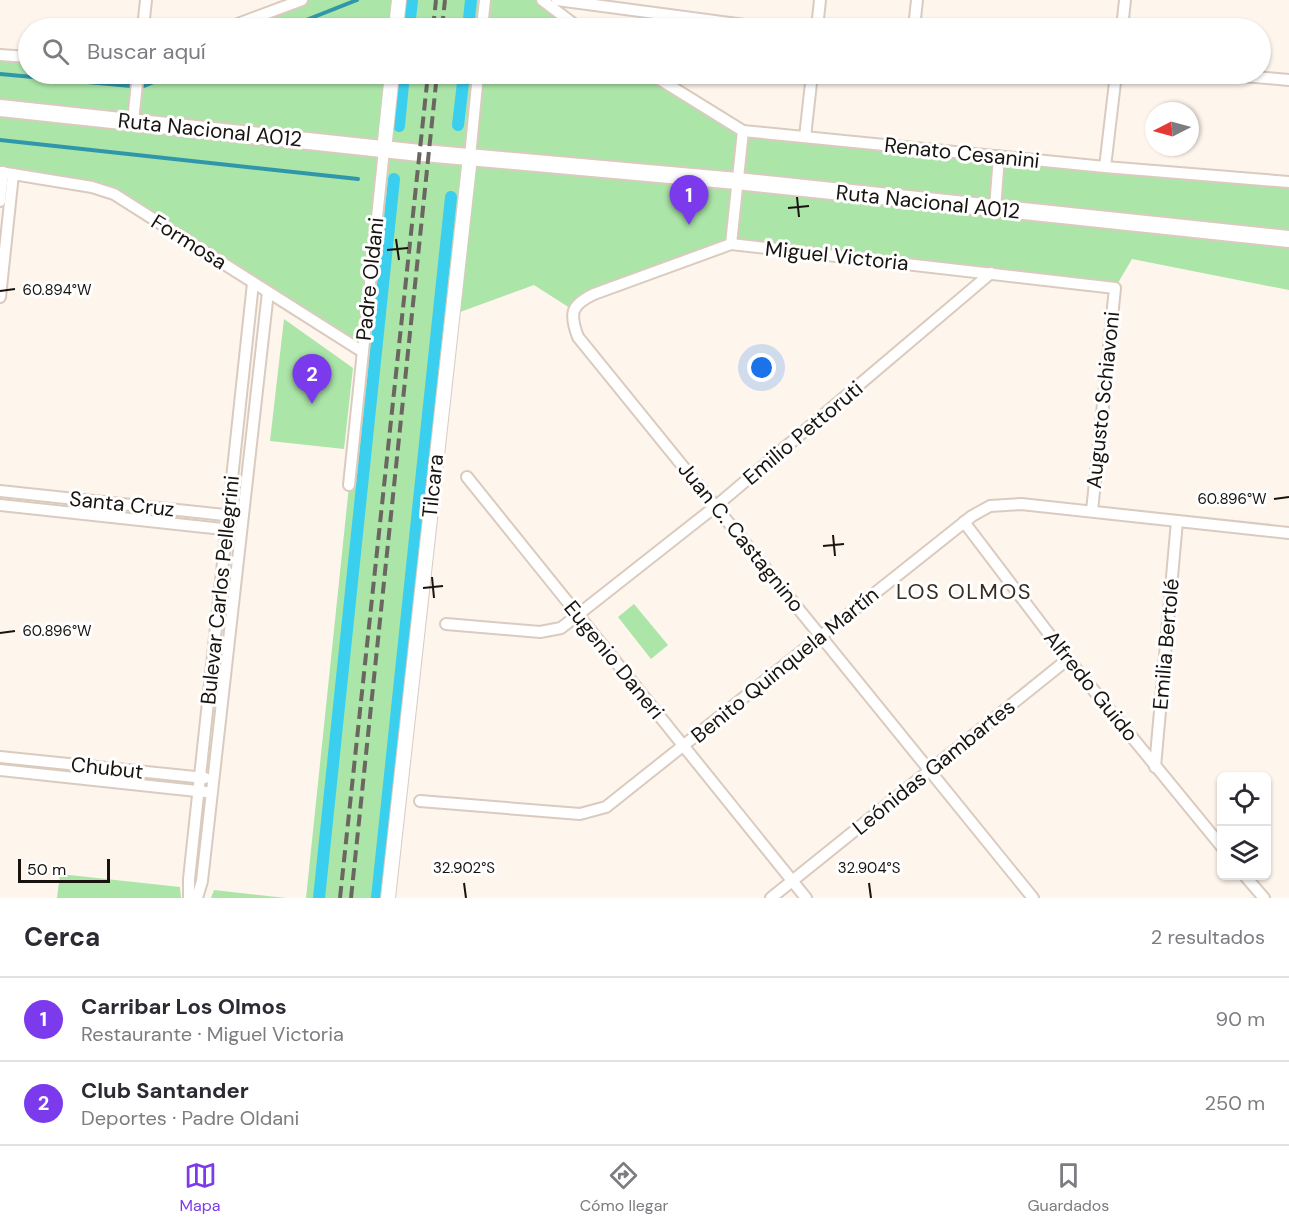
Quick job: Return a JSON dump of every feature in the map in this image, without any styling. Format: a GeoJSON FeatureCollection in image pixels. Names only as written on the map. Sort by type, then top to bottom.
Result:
{"type":"FeatureCollection","features":[{"type":"Feature","properties":{"kind":"highway","name":"Ruta Nacional A012"},"geometry":{"type":"LineString","coordinates":[[0,108],[384,150],[737,181],[1289,239]]}},
{"type":"Feature","properties":{"kind":"main road"},"geometry":{"type":"LineString","coordinates":[[397,18],[399,0]]}},
{"type":"Feature","properties":{"kind":"main road","name":"Padre Oldani"},"geometry":{"type":"LineString","coordinates":[[384,150],[391,84]]}},
{"type":"Feature","properties":{"kind":"main road","name":"Tilcara"},"geometry":{"type":"LineString","coordinates":[[388,898],[470,157]]}},
{"type":"Feature","properties":{"kind":"street"},"geometry":{"type":"LineString","coordinates":[[144,18],[146,0]]}},
{"type":"Feature","properties":{"kind":"street"},"geometry":{"type":"LineString","coordinates":[[254,18],[302,0]]}},
{"type":"Feature","properties":{"kind":"street"},"geometry":{"type":"LineString","coordinates":[[483,18],[485,0]]}},
{"type":"Feature","properties":{"kind":"street"},"geometry":{"type":"LineString","coordinates":[[542,0],[566,18]]}},
{"type":"Feature","properties":{"kind":"street"},"geometry":{"type":"LineString","coordinates":[[557,0],[693,18]]}},
{"type":"Feature","properties":{"kind":"street"},"geometry":{"type":"LineString","coordinates":[[818,18],[820,0]]}},
{"type":"Feature","properties":{"kind":"street"},"geometry":{"type":"LineString","coordinates":[[915,18],[917,0]]}},
{"type":"Feature","properties":{"kind":"street"},"geometry":{"type":"LineString","coordinates":[[1123,18],[1125,0]]}},
{"type":"Feature","properties":{"kind":"street"},"geometry":{"type":"LineString","coordinates":[[0,55],[18,56]]}},
{"type":"Feature","properties":{"kind":"street"},"geometry":{"type":"LineString","coordinates":[[1271,78],[1289,80]]}},
{"type":"Feature","properties":{"kind":"street"},"geometry":{"type":"LineString","coordinates":[[133,121],[137,84]]}},
{"type":"Feature","properties":{"kind":"street","name":"Tilcara"},"geometry":{"type":"LineString","coordinates":[[470,157],[477,84]]}},
{"type":"Feature","properties":{"kind":"street","name":"Renato Cesanini"},"geometry":{"type":"LineString","coordinates":[[667,84],[742,131],[1105,167],[1289,182]]}},
{"type":"Feature","properties":{"kind":"street"},"geometry":{"type":"LineString","coordinates":[[805,137],[811,84]]}},
{"type":"Feature","properties":{"kind":"street"},"geometry":{"type":"LineString","coordinates":[[1105,167],[1115,84]]}},
{"type":"Feature","properties":{"kind":"street"},"geometry":{"type":"LineString","coordinates":[[730,244],[742,131]]}},
{"type":"Feature","properties":{"kind":"street","name":"Padre Oldani"},"geometry":{"type":"LineString","coordinates":[[349,485],[384,150]]}},
{"type":"Feature","properties":{"kind":"street"},"geometry":{"type":"LineString","coordinates":[[995,209],[999,156]]}},
{"type":"Feature","properties":{"kind":"street"},"geometry":{"type":"LineString","coordinates":[[0,201],[6,173]]}},
{"type":"Feature","properties":{"kind":"street"},"geometry":{"type":"LineString","coordinates":[[0,297],[6,173]]}},
{"type":"Feature","properties":{"kind":"street","name":"Formosa"},"geometry":{"type":"LineString","coordinates":[[6,173],[93,187],[114,194],[363,352]]}},
{"type":"Feature","properties":{"kind":"street","name":"Miguel Victoria"},"geometry":{"type":"LineString","coordinates":[[573,310],[581,300],[594,294],[730,244],[1115,288]]}},
{"type":"Feature","properties":{"kind":"street","name":"Emilio Pettoruti"},"geometry":{"type":"LineString","coordinates":[[446,624],[540,632],[561,628],[716,506],[991,273]]}},
{"type":"Feature","properties":{"kind":"street","name":"Bulevar Carlos Pellegrini"},"geometry":{"type":"LineString","coordinates":[[189,898],[198,791],[253,283]]}},
{"type":"Feature","properties":{"kind":"street","name":"Augusto Schiavoni"},"geometry":{"type":"LineString","coordinates":[[1092,511],[1115,288]]}},
{"type":"Feature","properties":{"kind":"street","name":"Bulevar Carlos Pellegrini"},"geometry":{"type":"LineString","coordinates":[[197,898],[202,881],[214,780],[268,292]]}},
{"type":"Feature","properties":{"kind":"street","name":"Juan C. Castagnino"},"geometry":{"type":"LineString","coordinates":[[573,310],[573,323],[578,337],[1033,898]]}},
{"type":"Feature","properties":{"kind":"street","name":"Eugenio Daneri"},"geometry":{"type":"LineString","coordinates":[[467,477],[806,898]]}},
{"type":"Feature","properties":{"kind":"street","name":"Santa Cruz"},"geometry":{"type":"LineString","coordinates":[[0,491],[243,517]]}},
{"type":"Feature","properties":{"kind":"street","name":"Benito Quinquela Martín"},"geometry":{"type":"LineString","coordinates":[[420,801],[590,812],[614,801],[981,510],[1001,504],[1092,511],[1289,533]]}},
{"type":"Feature","properties":{"kind":"street","name":"Santa Cruz"},"geometry":{"type":"LineString","coordinates":[[0,505],[242,531]]}},
{"type":"Feature","properties":{"kind":"street","name":"Emilia Bertolé"},"geometry":{"type":"LineString","coordinates":[[1155,766],[1178,521]]}},
{"type":"Feature","properties":{"kind":"street","name":"Alfredo Guido"},"geometry":{"type":"LineString","coordinates":[[964,522],[1068,659],[1217,842]]}},
{"type":"Feature","properties":{"kind":"street","name":"Leónidas Gambartes"},"geometry":{"type":"LineString","coordinates":[[771,898],[1068,659]]}},
{"type":"Feature","properties":{"kind":"street","name":"Chubut"},"geometry":{"type":"LineString","coordinates":[[0,757],[214,780]]}},
{"type":"Feature","properties":{"kind":"street","name":"Chubut"},"geometry":{"type":"LineString","coordinates":[[0,770],[212,792]]}},
{"type":"Feature","properties":{"kind":"street"},"geometry":{"type":"LineString","coordinates":[[189,879],[202,881]]}},
{"type":"Feature","properties":{"kind":"street"},"geometry":{"type":"LineString","coordinates":[[1248,880],[1263,898]]}},
{"type":"Feature","properties":{"kind":"green space"},"geometry":{"type":"Polygon","coordinates":[[[302,0],[542,0],[566,18],[254,18],[302,0]]]}},
{"type":"Feature","properties":{"kind":"green space"},"geometry":{"type":"Polygon","coordinates":[[[0,55],[18,56],[18,84],[667,84],[743,131],[1289,182],[1289,290],[1132,259],[1115,288],[731,244],[594,294],[573,310],[534,285],[452,315],[388,898],[306,898],[363,352],[114,194],[0,172],[0,55]]]}},
{"type":"Feature","properties":{"kind":"green space"},"geometry":{"type":"Polygon","coordinates":[[[284,319],[353,368],[344,449],[270,441],[284,319]]]}},
{"type":"Feature","properties":{"kind":"green space"},"geometry":{"type":"Polygon","coordinates":[[[634,604],[668,645],[651,659],[618,617],[634,604]]]}},
{"type":"Feature","properties":{"kind":"green space"},"geometry":{"type":"Polygon","coordinates":[[[60,874],[180,887],[181,898],[57,898],[60,874]]]}},
{"type":"Feature","properties":{"kind":"green space"},"geometry":{"type":"Polygon","coordinates":[[[214,890],[286,898],[211,898],[214,890]]]}},
{"type":"Feature","properties":{"kind":"waterway"},"geometry":{"type":"LineString","coordinates":[[311,18],[357,0]]}},
{"type":"Feature","properties":{"kind":"waterway"},"geometry":{"type":"LineString","coordinates":[[410,18],[412,0]]}},
{"type":"Feature","properties":{"kind":"waterway"},"geometry":{"type":"LineString","coordinates":[[469,18],[471,0]]}},
{"type":"Feature","properties":{"kind":"waterway"},"geometry":{"type":"LineString","coordinates":[[0,74],[18,76]]}},
{"type":"Feature","properties":{"kind":"waterway"},"geometry":{"type":"LineString","coordinates":[[109,84],[131,86]]}},
{"type":"Feature","properties":{"kind":"waterway"},"geometry":{"type":"LineString","coordinates":[[144,86],[149,84]]}},
{"type":"Feature","properties":{"kind":"waterway"},"geometry":{"type":"LineString","coordinates":[[399,126],[403,84]]}},
{"type":"Feature","properties":{"kind":"waterway"},"geometry":{"type":"LineString","coordinates":[[458,125],[463,84]]}},
{"type":"Feature","properties":{"kind":"waterway"},"geometry":{"type":"LineString","coordinates":[[0,140],[358,179]]}},
{"type":"Feature","properties":{"kind":"waterway"},"geometry":{"type":"LineString","coordinates":[[319,898],[394,179]]}},
{"type":"Feature","properties":{"kind":"waterway"},"geometry":{"type":"LineString","coordinates":[[377,898],[451,197]]}},
{"type":"Feature","properties":{"kind":"railway"},"geometry":{"type":"LineString","coordinates":[[434,18],[436,0]]}},
{"type":"Feature","properties":{"kind":"railway"},"geometry":{"type":"LineString","coordinates":[[443,18],[445,0]]}},
{"type":"Feature","properties":{"kind":"railway"},"geometry":{"type":"LineString","coordinates":[[340,898],[427,84]]}},
{"type":"Feature","properties":{"kind":"railway"},"geometry":{"type":"LineString","coordinates":[[351,898],[436,84]]}},
{"type":"Feature","properties":{"kind":"place","name":"Carribar Los Olmos"},"geometry":{"type":"Point","coordinates":[689,225]}},
{"type":"Feature","properties":{"kind":"place","name":"Club Santander"},"geometry":{"type":"Point","coordinates":[312,404]}},
{"type":"Feature","properties":{"kind":"district","name":"LOS OLMOS"},"geometry":{"type":"Point","coordinates":[964,591]}}]}
